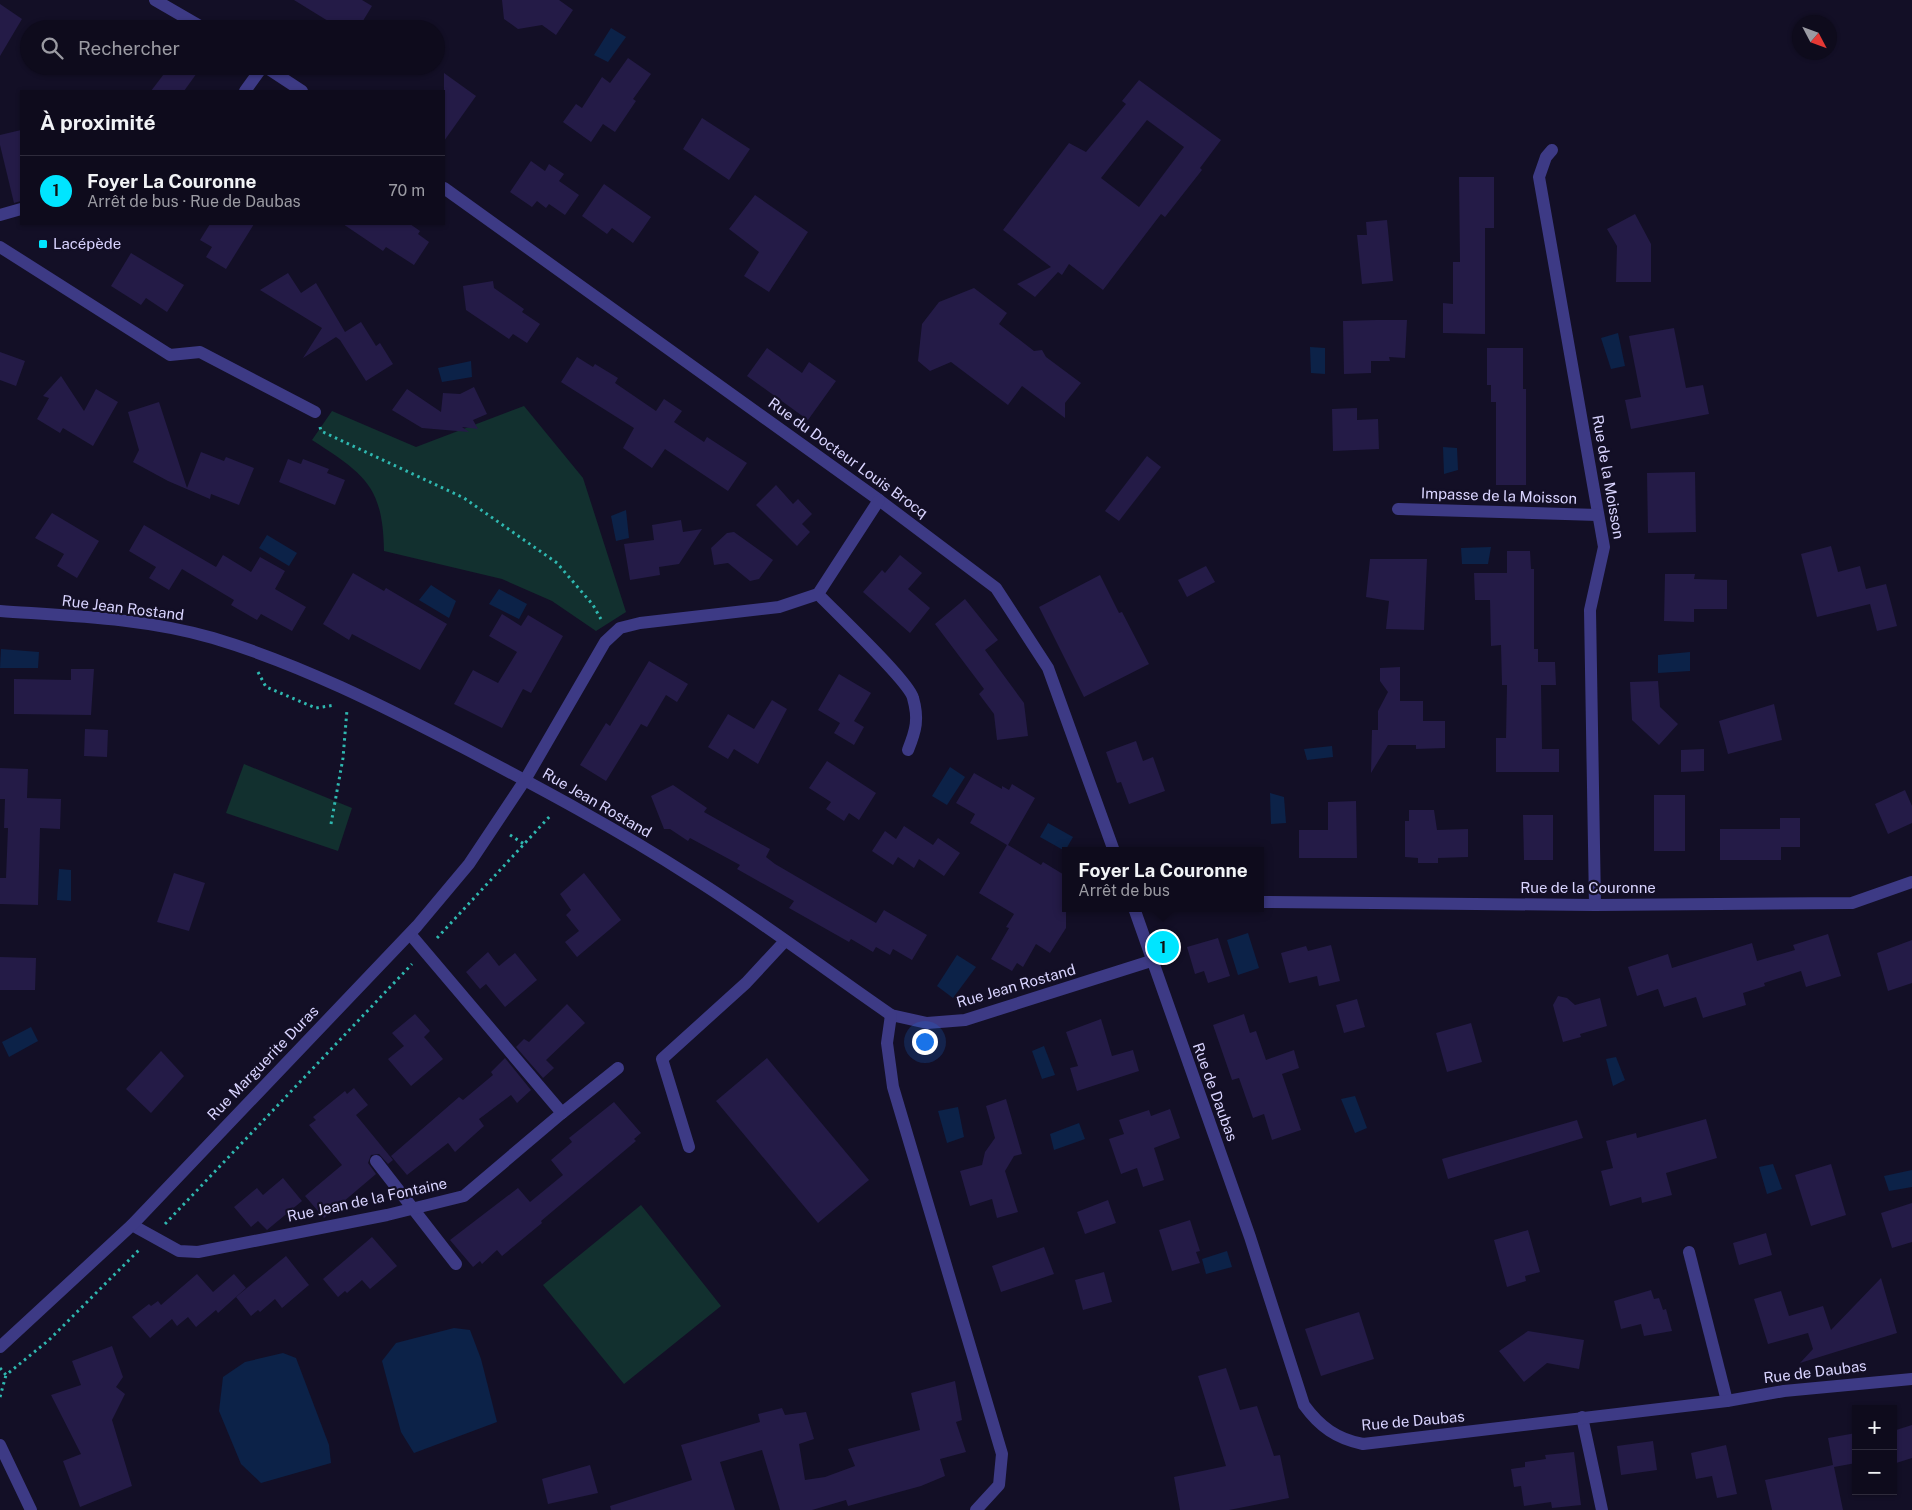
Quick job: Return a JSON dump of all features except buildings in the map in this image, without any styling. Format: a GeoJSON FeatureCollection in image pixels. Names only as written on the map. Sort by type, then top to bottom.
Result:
{"type":"FeatureCollection","features":[{"type":"Feature","properties":{"kind":"street"},"geometry":{"type":"LineString","coordinates":[[155,0],[189,20]]}},
{"type":"Feature","properties":{"kind":"street"},"geometry":{"type":"LineString","coordinates":[[246,90],[257,75]]}},
{"type":"Feature","properties":{"kind":"street"},"geometry":{"type":"LineString","coordinates":[[277,75],[300,90]]}},
{"type":"Feature","properties":{"kind":"street","name":"Rue de la Moisson"},"geometry":{"type":"LineString","coordinates":[[1552,150],[1546,157],[1539,177],[1604,547],[1590,610],[1595,905]]}},
{"type":"Feature","properties":{"kind":"street","name":"Rue du Docteur Louis Brocq"},"geometry":{"type":"LineString","coordinates":[[445,189],[879,500],[996,588],[1048,668],[1113,847]]}},
{"type":"Feature","properties":{"kind":"street"},"geometry":{"type":"LineString","coordinates":[[0,215],[20,209]]}},
{"type":"Feature","properties":{"kind":"street"},"geometry":{"type":"LineString","coordinates":[[0,247],[170,355],[200,352],[315,412]]}},
{"type":"Feature","properties":{"kind":"street"},"geometry":{"type":"LineString","coordinates":[[610,637],[620,628],[640,622],[780,607],[818,594],[879,500]]}},
{"type":"Feature","properties":{"kind":"street","name":"Impasse de la Moisson"},"geometry":{"type":"LineString","coordinates":[[1398,509],[1598,515]]}},
{"type":"Feature","properties":{"kind":"street"},"geometry":{"type":"LineString","coordinates":[[818,594],[894,672],[913,696],[917,727],[908,750]]}},
{"type":"Feature","properties":{"kind":"street","name":"Rue Jean Rostand"},"geometry":{"type":"LineString","coordinates":[[0,611],[92,618],[166,627],[213,638],[341,687],[384,706],[524,780],[689,875],[891,1015],[927,1023],[966,1020],[1150,961]]}},
{"type":"Feature","properties":{"kind":"street","name":"Rue Marguerite Duras"},"geometry":{"type":"LineString","coordinates":[[0,1347],[132,1225],[410,934],[468,864],[524,780],[610,637]]}},
{"type":"Feature","properties":{"kind":"street","name":"Rue de la Couronne"},"geometry":{"type":"LineString","coordinates":[[1264,902],[1595,905],[1852,904],[1912,882]]}},
{"type":"Feature","properties":{"kind":"street","name":"Rue de Daubas"},"geometry":{"type":"LineString","coordinates":[[1135,912],[1150,961],[1250,1237],[1304,1405],[1314,1418],[1332,1434],[1345,1441],[1364,1444],[1727,1401],[1784,1391],[1912,1379]]}},
{"type":"Feature","properties":{"kind":"street"},"geometry":{"type":"LineString","coordinates":[[410,934],[562,1113]]}},
{"type":"Feature","properties":{"kind":"street"},"geometry":{"type":"LineString","coordinates":[[690,1147],[662,1059],[746,983],[785,941]]}},
{"type":"Feature","properties":{"kind":"street"},"geometry":{"type":"LineString","coordinates":[[891,1015],[887,1043],[892,1087],[1002,1454],[999,1485],[976,1510]]}},
{"type":"Feature","properties":{"kind":"street","name":"Rue Jean de la Fontaine"},"geometry":{"type":"LineString","coordinates":[[132,1225],[179,1251],[198,1252],[414,1209],[464,1196],[618,1068]]}},
{"type":"Feature","properties":{"kind":"street"},"geometry":{"type":"LineString","coordinates":[[376,1161],[456,1264]]}},
{"type":"Feature","properties":{"kind":"street"},"geometry":{"type":"LineString","coordinates":[[1689,1252],[1727,1401]]}},
{"type":"Feature","properties":{"kind":"street"},"geometry":{"type":"LineString","coordinates":[[1582,1417],[1602,1510]]}},
{"type":"Feature","properties":{"kind":"street"},"geometry":{"type":"LineString","coordinates":[[0,1445],[31,1510]]}},
{"type":"Feature","properties":{"kind":"path"},"geometry":{"type":"LineString","coordinates":[[315,412],[322,432],[464,498],[556,563],[593,605],[610,637]]}},
{"type":"Feature","properties":{"kind":"path"},"geometry":{"type":"LineString","coordinates":[[254,666],[266,687],[316,708],[340,704]]}},
{"type":"Feature","properties":{"kind":"path"},"geometry":{"type":"LineString","coordinates":[[331,824],[343,758],[348,702]]}},
{"type":"Feature","properties":{"kind":"path"},"geometry":{"type":"LineString","coordinates":[[434,941],[557,808]]}},
{"type":"Feature","properties":{"kind":"path"},"geometry":{"type":"LineString","coordinates":[[505,832],[524,844]]}},
{"type":"Feature","properties":{"kind":"path"},"geometry":{"type":"LineString","coordinates":[[0,1397],[6,1375],[49,1340],[153,1236],[414,962]]}},
{"type":"Feature","properties":{"kind":"path"},"geometry":{"type":"LineString","coordinates":[[0,1368],[6,1375]]}},
{"type":"Feature","properties":{"kind":"green space"},"geometry":{"type":"Polygon","coordinates":[[[524,406],[583,478],[626,612],[596,631],[552,601],[502,579],[384,551],[380,511],[367,483],[345,462],[312,440],[332,411],[416,447],[524,406]]]}},
{"type":"Feature","properties":{"kind":"green space"},"geometry":{"type":"Polygon","coordinates":[[[244,764],[352,808],[338,851],[226,813],[244,764]]]}},
{"type":"Feature","properties":{"kind":"green space"},"geometry":{"type":"Polygon","coordinates":[[[641,1205],[721,1306],[624,1384],[543,1285],[641,1205]]]}},
{"type":"Feature","properties":{"kind":"water"},"geometry":{"type":"Polygon","coordinates":[[[611,28],[626,37],[608,62],[594,55],[611,28]]]}},
{"type":"Feature","properties":{"kind":"water"},"geometry":{"type":"Polygon","coordinates":[[[1618,333],[1625,366],[1611,369],[1601,338],[1618,333]]]}},
{"type":"Feature","properties":{"kind":"water"},"geometry":{"type":"Polygon","coordinates":[[[1310,347],[1325,348],[1325,374],[1311,373],[1310,347]]]}},
{"type":"Feature","properties":{"kind":"water"},"geometry":{"type":"Polygon","coordinates":[[[471,361],[472,377],[442,382],[438,368],[471,361]]]}},
{"type":"Feature","properties":{"kind":"water"},"geometry":{"type":"Polygon","coordinates":[[[1443,447],[1457,448],[1458,470],[1444,474],[1443,447]]]}},
{"type":"Feature","properties":{"kind":"water"},"geometry":{"type":"Polygon","coordinates":[[[626,510],[629,538],[616,541],[611,516],[626,510]]]}},
{"type":"Feature","properties":{"kind":"water"},"geometry":{"type":"Polygon","coordinates":[[[267,535],[297,553],[289,566],[259,548],[267,535]]]}},
{"type":"Feature","properties":{"kind":"water"},"geometry":{"type":"Polygon","coordinates":[[[1491,547],[1488,564],[1462,564],[1461,548],[1491,547]]]}},
{"type":"Feature","properties":{"kind":"water"},"geometry":{"type":"Polygon","coordinates":[[[431,585],[456,601],[449,618],[419,600],[431,585]]]}},
{"type":"Feature","properties":{"kind":"water"},"geometry":{"type":"Polygon","coordinates":[[[499,589],[527,604],[519,619],[489,604],[499,589]]]}},
{"type":"Feature","properties":{"kind":"water"},"geometry":{"type":"Polygon","coordinates":[[[1,649],[39,652],[38,668],[0,668],[1,649]]]}},
{"type":"Feature","properties":{"kind":"water"},"geometry":{"type":"Polygon","coordinates":[[[1690,652],[1690,671],[1658,673],[1658,655],[1690,652]]]}},
{"type":"Feature","properties":{"kind":"water"},"geometry":{"type":"Polygon","coordinates":[[[1332,746],[1333,757],[1307,760],[1304,749],[1332,746]]]}},
{"type":"Feature","properties":{"kind":"water"},"geometry":{"type":"Polygon","coordinates":[[[950,767],[965,777],[947,805],[932,796],[950,767]]]}},
{"type":"Feature","properties":{"kind":"water"},"geometry":{"type":"Polygon","coordinates":[[[1270,793],[1284,797],[1286,823],[1271,824],[1270,793]]]}},
{"type":"Feature","properties":{"kind":"water"},"geometry":{"type":"Polygon","coordinates":[[[1048,823],[1073,837],[1067,847],[1062,847],[1062,849],[1040,837],[1048,823]]]}},
{"type":"Feature","properties":{"kind":"water"},"geometry":{"type":"Polygon","coordinates":[[[59,869],[71,870],[71,901],[57,900],[59,869]]]}},
{"type":"Feature","properties":{"kind":"water"},"geometry":{"type":"Polygon","coordinates":[[[1248,933],[1259,968],[1238,975],[1227,940],[1248,933]]]}},
{"type":"Feature","properties":{"kind":"water"},"geometry":{"type":"Polygon","coordinates":[[[957,955],[976,967],[953,998],[937,986],[957,955]]]}},
{"type":"Feature","properties":{"kind":"water"},"geometry":{"type":"Polygon","coordinates":[[[31,1027],[38,1041],[9,1057],[2,1042],[31,1027]]]}},
{"type":"Feature","properties":{"kind":"water"},"geometry":{"type":"Polygon","coordinates":[[[1044,1046],[1055,1075],[1042,1079],[1032,1051],[1044,1046]]]}},
{"type":"Feature","properties":{"kind":"water"},"geometry":{"type":"Polygon","coordinates":[[[1616,1057],[1625,1080],[1613,1086],[1606,1059],[1616,1057]]]}},
{"type":"Feature","properties":{"kind":"water"},"geometry":{"type":"Polygon","coordinates":[[[1355,1096],[1367,1128],[1355,1133],[1341,1099],[1355,1096]]]}},
{"type":"Feature","properties":{"kind":"water"},"geometry":{"type":"Polygon","coordinates":[[[958,1107],[964,1137],[947,1143],[938,1111],[958,1107]]]}},
{"type":"Feature","properties":{"kind":"water"},"geometry":{"type":"Polygon","coordinates":[[[1079,1123],[1085,1139],[1054,1150],[1050,1134],[1079,1123]]]}},
{"type":"Feature","properties":{"kind":"water"},"geometry":{"type":"Polygon","coordinates":[[[1773,1164],[1782,1189],[1767,1194],[1759,1167],[1773,1164]]]}},
{"type":"Feature","properties":{"kind":"water"},"geometry":{"type":"Polygon","coordinates":[[[1912,1170],[1912,1187],[1889,1191],[1884,1176],[1912,1170]]]}},
{"type":"Feature","properties":{"kind":"water"},"geometry":{"type":"Polygon","coordinates":[[[1227,1251],[1232,1267],[1206,1274],[1202,1259],[1227,1251]]]}},
{"type":"Feature","properties":{"kind":"water"},"geometry":{"type":"Polygon","coordinates":[[[454,1328],[470,1330],[481,1359],[497,1422],[414,1453],[401,1432],[382,1361],[396,1343],[454,1328]]]}},
{"type":"Feature","properties":{"kind":"water"},"geometry":{"type":"Polygon","coordinates":[[[283,1353],[296,1358],[329,1445],[331,1463],[261,1483],[241,1464],[219,1411],[223,1377],[245,1362],[283,1353]]]}},
{"type":"Feature","properties":{"kind":"place","name":"Lacépède"},"geometry":{"type":"Point","coordinates":[43,244]}},
{"type":"Feature","properties":{"kind":"place","name":"Foyer La Couronne"},"geometry":{"type":"Point","coordinates":[1163,947]}}]}
